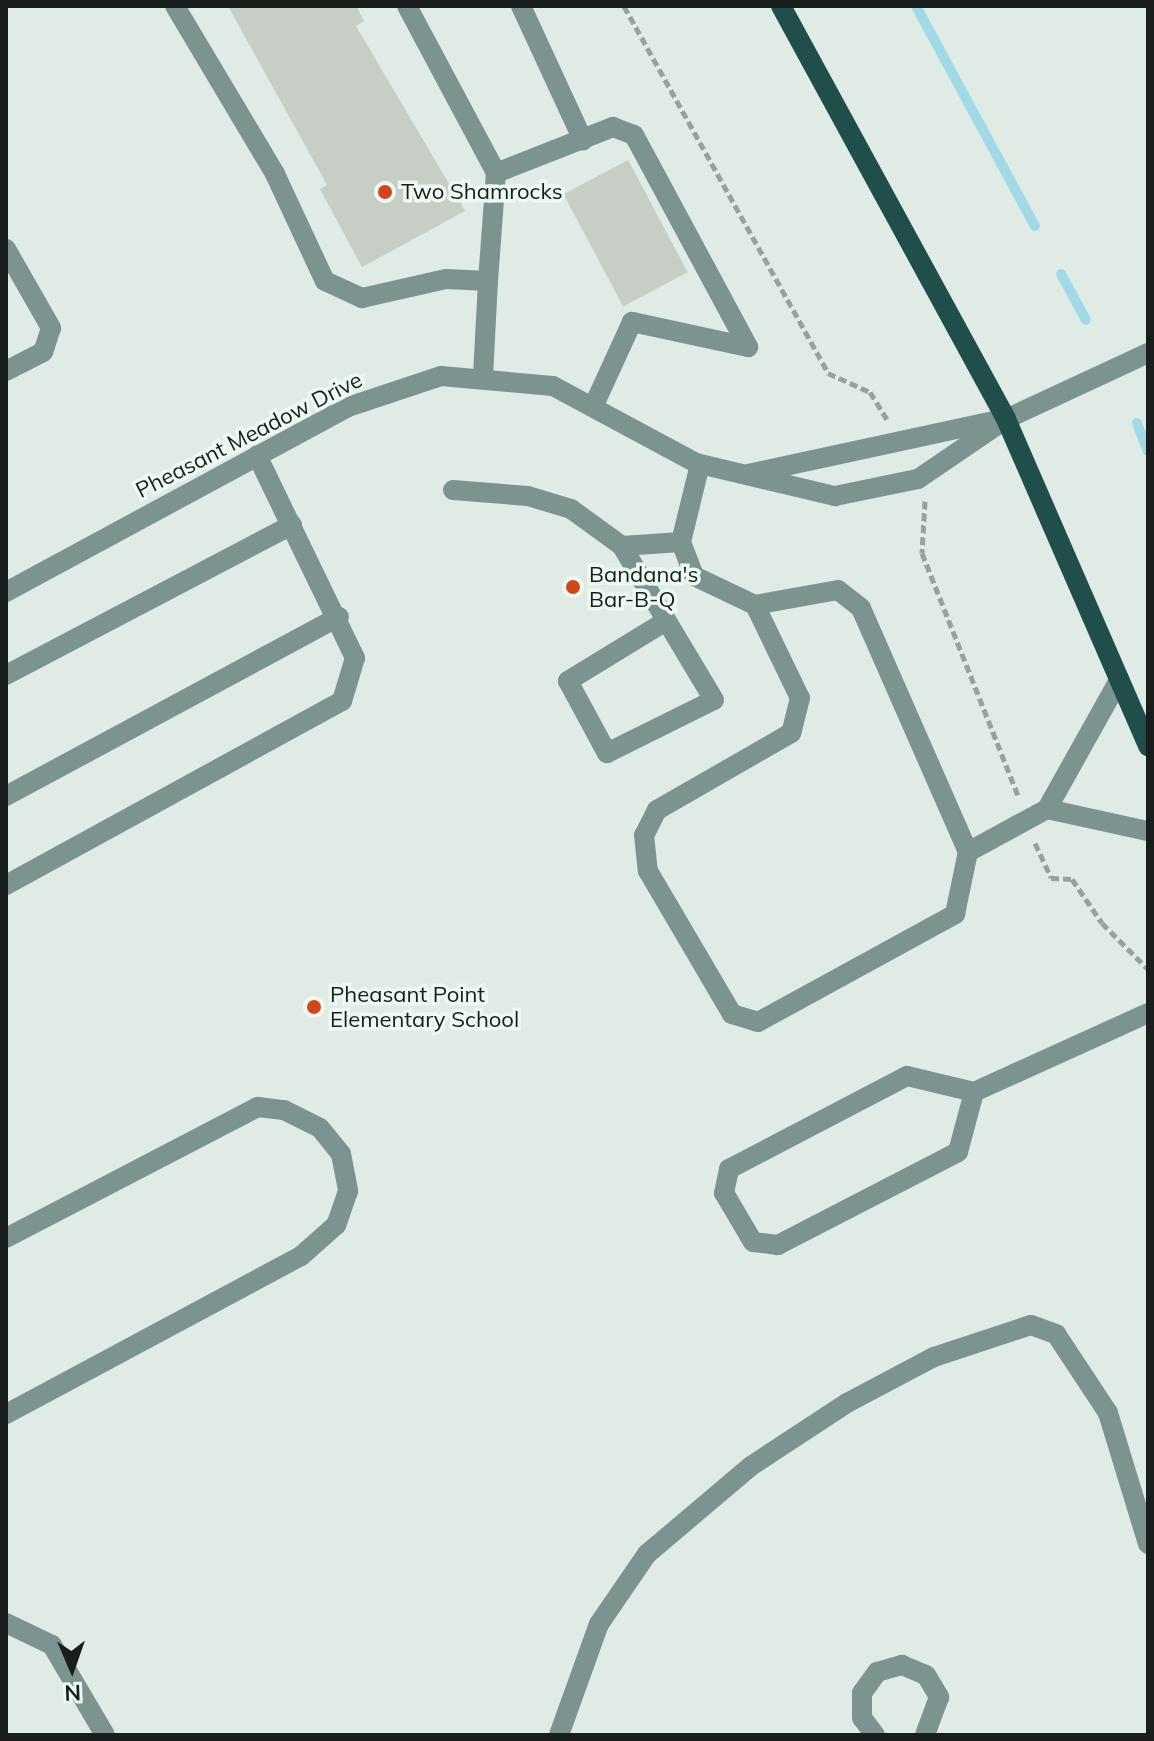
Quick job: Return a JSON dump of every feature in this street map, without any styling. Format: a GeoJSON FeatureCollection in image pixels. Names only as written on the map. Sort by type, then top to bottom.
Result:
{"type":"FeatureCollection","features":[{"type":"Feature","properties":{"kind":"main road"},"geometry":{"type":"LineString","coordinates":[[781,6],[1006,419],[1148,746]]}},
{"type":"Feature","properties":{"kind":"street"},"geometry":{"type":"LineString","coordinates":[[175,6],[275,174],[325,281],[362,298],[446,279],[488,281]]}},
{"type":"Feature","properties":{"kind":"street"},"geometry":{"type":"LineString","coordinates":[[407,6],[496,173],[483,375]]}},
{"type":"Feature","properties":{"kind":"street"},"geometry":{"type":"LineString","coordinates":[[521,6],[583,140]]}},
{"type":"Feature","properties":{"kind":"street"},"geometry":{"type":"LineString","coordinates":[[496,173],[613,127],[634,135],[748,347],[632,322],[594,405]]}},
{"type":"Feature","properties":{"kind":"street"},"geometry":{"type":"LineString","coordinates":[[6,249],[51,328],[43,352],[6,371]]}},
{"type":"Feature","properties":{"kind":"street"},"geometry":{"type":"LineString","coordinates":[[1006,419],[1148,353]]}},
{"type":"Feature","properties":{"kind":"street","name":"Pheasant Meadow Drive"},"geometry":{"type":"LineString","coordinates":[[6,592],[257,455],[394,389],[441,376],[483,375],[553,386],[594,405],[700,464],[748,474],[805,493],[878,488],[918,479],[1006,419]]}},
{"type":"Feature","properties":{"kind":"street","name":"Pheasant Meadow Drive"},"geometry":{"type":"LineString","coordinates":[[748,474],[1006,419]]}},
{"type":"Feature","properties":{"kind":"street"},"geometry":{"type":"LineString","coordinates":[[6,885],[342,701],[355,658],[339,617],[257,455]]}},
{"type":"Feature","properties":{"kind":"street"},"geometry":{"type":"LineString","coordinates":[[700,464],[681,542],[694,576],[755,605],[838,590],[861,608],[968,852],[955,914],[758,1022],[732,1014],[648,871],[644,835],[657,810],[798,724],[796,686],[755,605]]}},
{"type":"Feature","properties":{"kind":"street"},"geometry":{"type":"LineString","coordinates":[[453,490],[528,496],[571,509],[622,546],[714,700],[607,753],[568,681],[666,621]]}},
{"type":"Feature","properties":{"kind":"street"},"geometry":{"type":"LineString","coordinates":[[6,675],[292,525]]}},
{"type":"Feature","properties":{"kind":"street"},"geometry":{"type":"LineString","coordinates":[[622,546],[681,542]]}},
{"type":"Feature","properties":{"kind":"street"},"geometry":{"type":"LineString","coordinates":[[6,796],[339,617]]}},
{"type":"Feature","properties":{"kind":"street"},"geometry":{"type":"LineString","coordinates":[[968,852],[1047,809],[1119,680]]}},
{"type":"Feature","properties":{"kind":"street"},"geometry":{"type":"LineString","coordinates":[[1047,809],[1148,831]]}},
{"type":"Feature","properties":{"kind":"street"},"geometry":{"type":"LineString","coordinates":[[974,1092],[958,1152],[778,1245],[753,1242],[724,1193],[729,1169],[907,1076],[974,1092],[1148,1013]]}},
{"type":"Feature","properties":{"kind":"street"},"geometry":{"type":"LineString","coordinates":[[6,1238],[258,1107],[284,1110],[320,1128],[341,1154],[348,1191],[336,1225],[301,1256],[6,1414]]}},
{"type":"Feature","properties":{"kind":"street"},"geometry":{"type":"LineString","coordinates":[[559,1735],[599,1624],[647,1554],[751,1466],[847,1403],[934,1357],[1031,1325],[1056,1334],[1108,1413],[1148,1544]]}},
{"type":"Feature","properties":{"kind":"street"},"geometry":{"type":"LineString","coordinates":[[6,1623],[52,1645],[105,1735]]}},
{"type":"Feature","properties":{"kind":"street"},"geometry":{"type":"LineString","coordinates":[[875,1735],[862,1718],[862,1693],[877,1672],[902,1665],[926,1675],[939,1697],[925,1735]]}},
{"type":"Feature","properties":{"kind":"path"},"geometry":{"type":"LineString","coordinates":[[1051,878],[1072,879],[1102,923],[1148,969]]}},
{"type":"Feature","properties":{"kind":"building"},"geometry":{"type":"Polygon","coordinates":[[[228,6],[356,6],[364,21],[356,26],[465,211],[362,267],[320,189],[327,185],[228,6]]]}},
{"type":"Feature","properties":{"kind":"building"},"geometry":{"type":"Polygon","coordinates":[[[628,160],[688,272],[623,306],[564,194],[628,160]]]}},
{"type":"Feature","properties":{"kind":"waterway"},"geometry":{"type":"LineString","coordinates":[[916,6],[1035,226]]}},
{"type":"Feature","properties":{"kind":"waterway"},"geometry":{"type":"LineString","coordinates":[[1061,274],[1086,320]]}},
{"type":"Feature","properties":{"kind":"waterway"},"geometry":{"type":"LineString","coordinates":[[1137,423],[1148,451]]}},
{"type":"Feature","properties":{"kind":"place","name":"Two Shamrocks"},"geometry":{"type":"Point","coordinates":[385,192]}},
{"type":"Feature","properties":{"kind":"place","name":"Bandana's Bar-B-Q"},"geometry":{"type":"Point","coordinates":[573,587]}},
{"type":"Feature","properties":{"kind":"place","name":"Pheasant Point Elementary School"},"geometry":{"type":"Point","coordinates":[314,1007]}}]}
